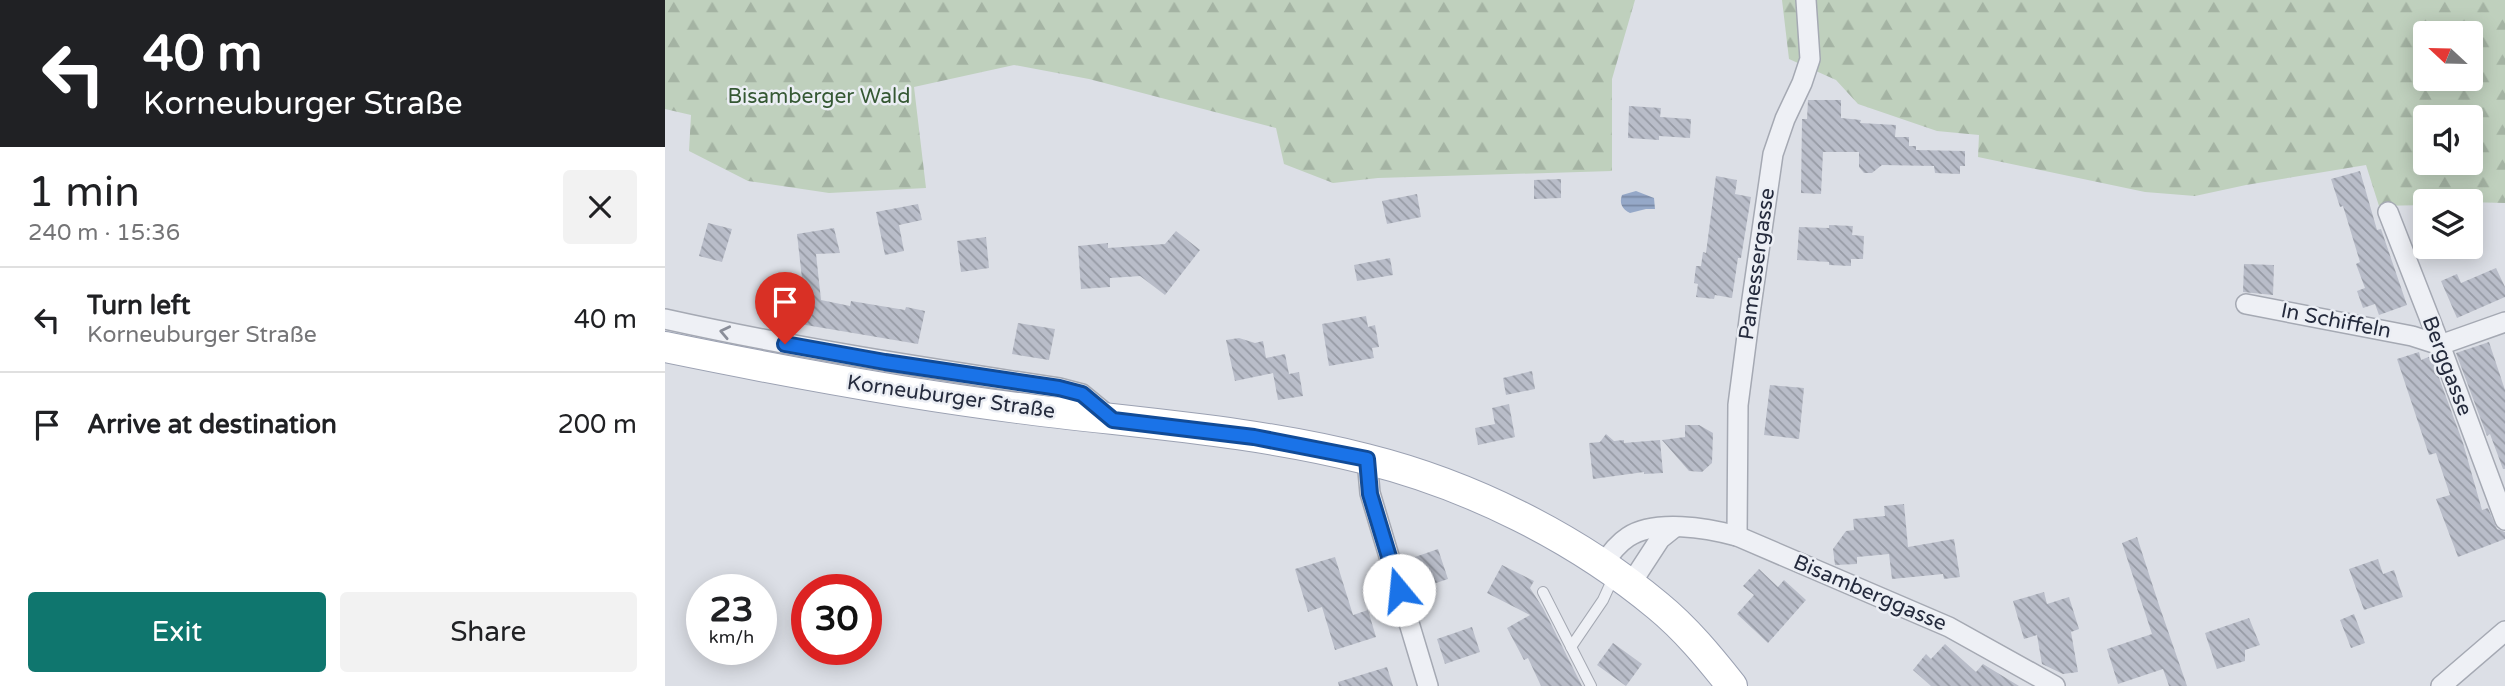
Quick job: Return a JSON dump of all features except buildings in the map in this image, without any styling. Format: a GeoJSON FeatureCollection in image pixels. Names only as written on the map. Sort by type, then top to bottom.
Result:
{"type":"FeatureCollection","features":[{"type":"Feature","properties":{"kind":"main road","name":"Korneuburger Straße"},"geometry":{"type":"LineString","coordinates":[[665,346],[915,393],[1254,437],[1367,459],[1468,493],[1543,530],[1615,575],[1679,625],[1732,686]]}},
{"type":"Feature","properties":{"kind":"street","name":"Pamessergasse"},"geometry":{"type":"LineString","coordinates":[[1737,536],[1738,418],[1748,326],[1773,154],[1785,119],[1803,83],[1810,59],[1807,0]]}},
{"type":"Feature","properties":{"kind":"street","name":"Berggasse"},"geometry":{"type":"LineString","coordinates":[[2388,212],[2505,520]]}},
{"type":"Feature","properties":{"kind":"street","name":"In Schiffeln"},"geometry":{"type":"LineString","coordinates":[[2246,304],[2412,336],[2440,345]]}},
{"type":"Feature","properties":{"kind":"street","name":"Korneuburger Straße"},"geometry":{"type":"LineString","coordinates":[[665,319],[885,362],[1059,388],[1082,394],[1113,420]]}},
{"type":"Feature","properties":{"kind":"street"},"geometry":{"type":"LineString","coordinates":[[2440,345],[2505,321]]}},
{"type":"Feature","properties":{"kind":"street"},"geometry":{"type":"LineString","coordinates":[[1367,459],[1370,494],[1428,686]]}},
{"type":"Feature","properties":{"kind":"street","name":"Bisamberggasse"},"geometry":{"type":"LineString","coordinates":[[1615,575],[1625,538],[1635,533],[1662,526],[1713,529],[1737,536],[1949,627],[2055,686]]}},
{"type":"Feature","properties":{"kind":"street"},"geometry":{"type":"LineString","coordinates":[[1615,575],[1675,527]]}},
{"type":"Feature","properties":{"kind":"street"},"geometry":{"type":"LineString","coordinates":[[2441,686],[2505,631]]}},
{"type":"Feature","properties":{"kind":"lane"},"geometry":{"type":"LineString","coordinates":[[1571,647],[1604,600],[1615,575]]}},
{"type":"Feature","properties":{"kind":"lane"},"geometry":{"type":"LineString","coordinates":[[1543,592],[1591,686]]}},
{"type":"Feature","properties":{"kind":"green space","name":"Bisamberger Wald"},"geometry":{"type":"Polygon","coordinates":[[[665,0],[1635,0],[1612,79],[1612,171],[1378,178],[1333,183],[1284,164],[1276,128],[1089,79],[1014,65],[914,87],[926,188],[829,193],[748,181],[689,151],[691,115],[665,109],[665,0]]]}},
{"type":"Feature","properties":{"kind":"green space"},"geometry":{"type":"Polygon","coordinates":[[[1782,0],[2505,0],[2505,203],[2483,202],[2483,189],[2413,189],[2413,205],[2379,206],[2366,165],[2195,196],[2145,192],[1978,157],[1979,135],[1937,131],[1858,104],[1836,80],[1789,59],[1782,0]]]}},
{"type":"Feature","properties":{"kind":"water"},"geometry":{"type":"Polygon","coordinates":[[[1636,191],[1654,198],[1655,209],[1630,213],[1625,210],[1621,203],[1622,195],[1636,191]]]}},
{"type":"Feature","properties":{"kind":"route"},"geometry":{"type":"LineString","coordinates":[[785,344],[1059,388],[1082,394],[1113,420],[1254,437],[1367,459],[1370,494],[1399,590]]}}]}
